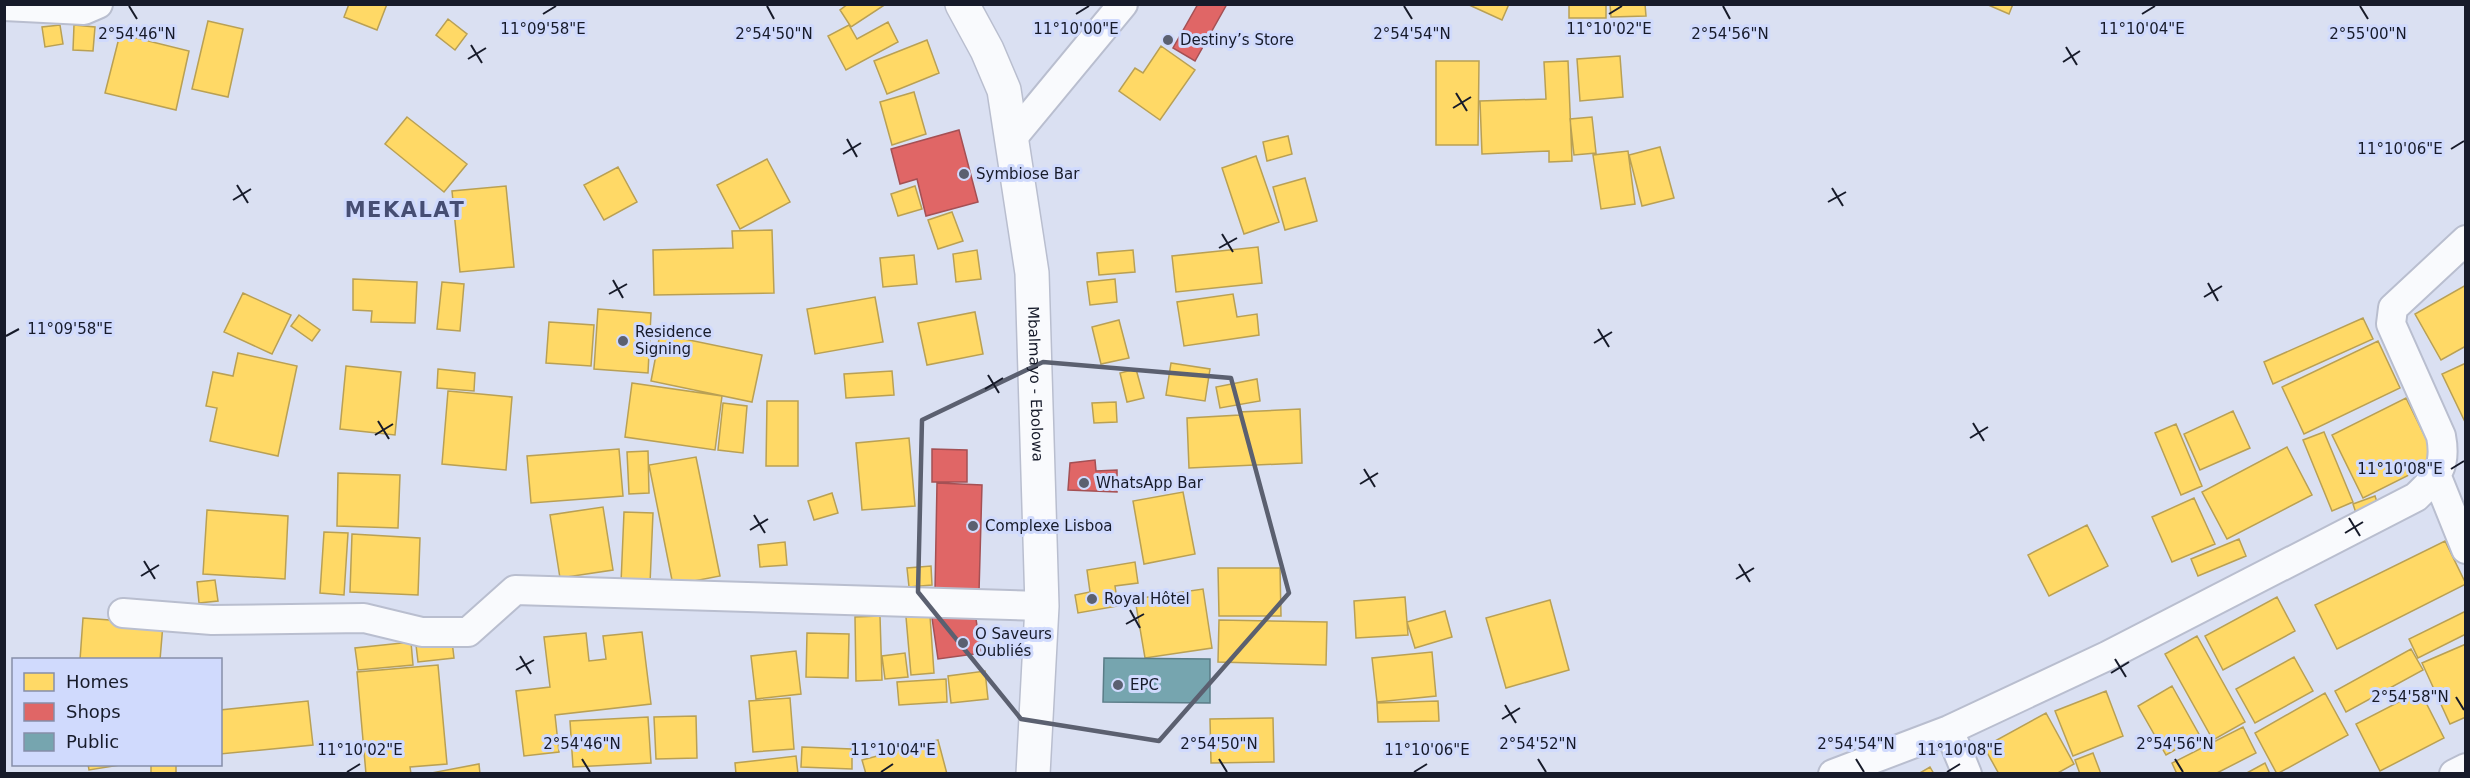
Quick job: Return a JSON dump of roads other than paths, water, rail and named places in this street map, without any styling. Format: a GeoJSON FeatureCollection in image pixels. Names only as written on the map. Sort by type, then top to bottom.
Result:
{"type":"FeatureCollection","features":[{"type":"Feature","properties":{"kind":"highway","name":"Mbalmayo - Ebolowa"},"geometry":{"type":"LineString","coordinates":[[962,4],[987,50],[1004,90],[1032,273],[1042,606],[1033,774]]}},
{"type":"Feature","properties":{"kind":"street"},"geometry":{"type":"LineString","coordinates":[[4,6],[84,10],[98,4]]}},
{"type":"Feature","properties":{"kind":"street"},"geometry":{"type":"LineString","coordinates":[[1013,137],[1123,4]]}},
{"type":"Feature","properties":{"kind":"street"},"geometry":{"type":"LineString","coordinates":[[1833,774],[1949,730],[2107,656],[2416,497],[2437,477],[2444,454],[2441,436],[2391,324],[2392,308],[2466,240]]}},
{"type":"Feature","properties":{"kind":"street"},"geometry":{"type":"LineString","coordinates":[[2437,477],[2466,549]]}},
{"type":"Feature","properties":{"kind":"street"},"geometry":{"type":"LineString","coordinates":[[123,613],[212,620],[364,618],[422,632],[468,632],[515,590],[1042,606]]}},
{"type":"Feature","properties":{"kind":"street"},"geometry":{"type":"LineString","coordinates":[[1949,730],[1967,774]]}},
{"type":"Feature","properties":{"kind":"street"},"geometry":{"type":"LineString","coordinates":[[2454,774],[2466,768]]}},
{"type":"Feature","properties":{"kind":"place","name":"Destiny’s Store"},"geometry":{"type":"Point","coordinates":[1168,40]}},
{"type":"Feature","properties":{"kind":"place","name":"Symbiose Bar"},"geometry":{"type":"Point","coordinates":[964,174]}},
{"type":"Feature","properties":{"kind":"place","name":"Residence Signing"},"geometry":{"type":"Point","coordinates":[623,341]}},
{"type":"Feature","properties":{"kind":"place","name":"WhatsApp Bar"},"geometry":{"type":"Point","coordinates":[1084,483]}},
{"type":"Feature","properties":{"kind":"place","name":"Complexe Lisboa"},"geometry":{"type":"Point","coordinates":[973,526]}},
{"type":"Feature","properties":{"kind":"place","name":"Royal Hôtel"},"geometry":{"type":"Point","coordinates":[1092,599]}},
{"type":"Feature","properties":{"kind":"place","name":"O Saveurs Oubliés"},"geometry":{"type":"Point","coordinates":[963,643]}},
{"type":"Feature","properties":{"kind":"place","name":"EPC"},"geometry":{"type":"Point","coordinates":[1118,685]}},
{"type":"Feature","properties":{"kind":"district","name":"MEKALAT"},"geometry":{"type":"Point","coordinates":[405,210]}}]}
